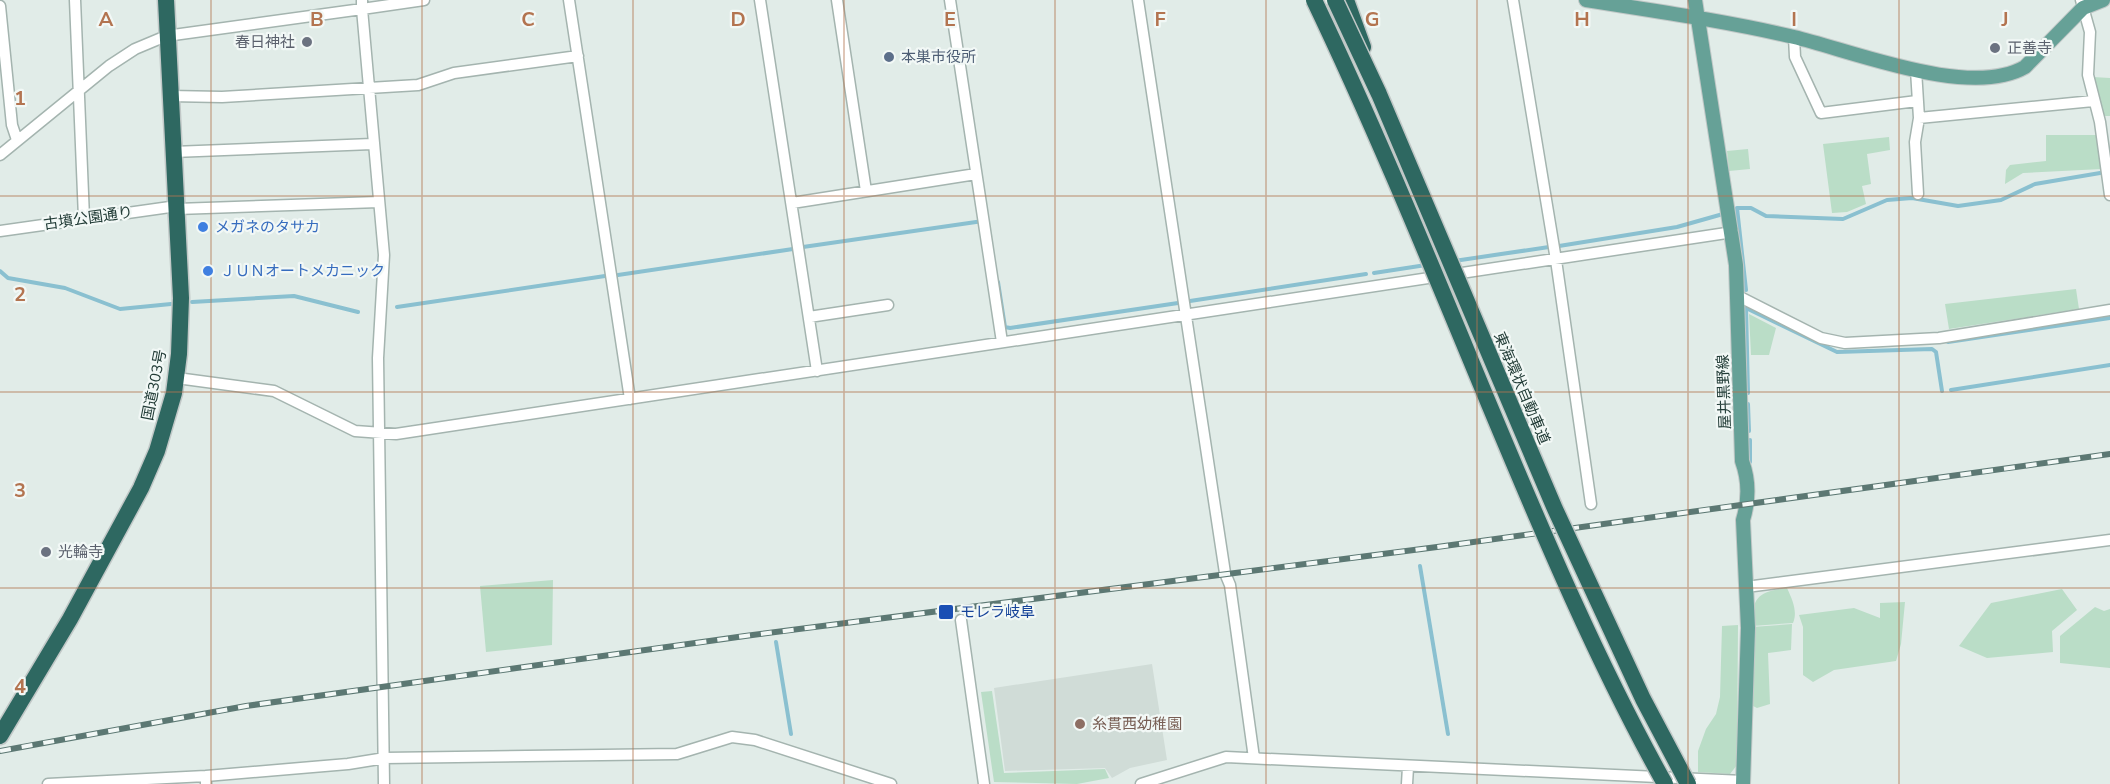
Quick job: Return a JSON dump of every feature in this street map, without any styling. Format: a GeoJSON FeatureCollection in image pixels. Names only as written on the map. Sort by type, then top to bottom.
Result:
{"type":"FeatureCollection","features":[{"type":"Feature","properties":{"kind":"highway","name":"国道303号"},"geometry":{"type":"LineString","coordinates":[[0,736],[70,619],[141,488],[164,432],[177,378],[181,317],[166,0]]}},
{"type":"Feature","properties":{"kind":"highway"},"geometry":{"type":"LineString","coordinates":[[1314,0],[1382,148],[1553,553],[1659,781]]}},
{"type":"Feature","properties":{"kind":"highway","name":"東海環状自動車道"},"geometry":{"type":"LineString","coordinates":[[1335,0],[1379,94],[1550,499],[1643,699],[1688,784]]}},
{"type":"Feature","properties":{"kind":"highway"},"geometry":{"type":"LineString","coordinates":[[1346,0],[1379,94]]}},
{"type":"Feature","properties":{"kind":"main road"},"geometry":{"type":"LineString","coordinates":[[1586,0],[1794,37],[1916,70],[1975,78],[1993,78],[2014,73],[2025,67],[2082,4],[2103,0]]}},
{"type":"Feature","properties":{"kind":"main road","name":"屋井黒野線"},"geometry":{"type":"LineString","coordinates":[[1695,0],[1733,232],[1738,296],[1742,461],[1746,473],[1747,505],[1743,520],[1748,628],[1743,782]]}},
{"type":"Feature","properties":{"kind":"street"},"geometry":{"type":"LineString","coordinates":[[75,0],[84,218]]}},
{"type":"Feature","properties":{"kind":"street"},"geometry":{"type":"LineString","coordinates":[[0,155],[78,90],[135,49],[166,36],[362,5],[424,0]]}},
{"type":"Feature","properties":{"kind":"street"},"geometry":{"type":"LineString","coordinates":[[569,0],[630,399]]}},
{"type":"Feature","properties":{"kind":"street"},"geometry":{"type":"LineString","coordinates":[[760,0],[817,372]]}},
{"type":"Feature","properties":{"kind":"street"},"geometry":{"type":"LineString","coordinates":[[837,0],[866,191]]}},
{"type":"Feature","properties":{"kind":"street"},"geometry":{"type":"LineString","coordinates":[[950,0],[1002,342]]}},
{"type":"Feature","properties":{"kind":"street"},"geometry":{"type":"LineString","coordinates":[[1138,0],[1225,573],[1230,585],[1254,758]]}},
{"type":"Feature","properties":{"kind":"street"},"geometry":{"type":"LineString","coordinates":[[1513,0],[1556,260],[1592,504]]}},
{"type":"Feature","properties":{"kind":"street"},"geometry":{"type":"LineString","coordinates":[[2082,4],[2090,32],[2088,75],[2110,195]]}},
{"type":"Feature","properties":{"kind":"street"},"geometry":{"type":"LineString","coordinates":[[362,5],[384,265],[378,357],[384,784]]}},
{"type":"Feature","properties":{"kind":"street"},"geometry":{"type":"LineString","coordinates":[[0,6],[12,125],[17,140]]}},
{"type":"Feature","properties":{"kind":"street"},"geometry":{"type":"LineString","coordinates":[[1794,37],[1796,57],[1821,113],[1917,101]]}},
{"type":"Feature","properties":{"kind":"street"},"geometry":{"type":"LineString","coordinates":[[170,96],[222,97],[418,85],[454,73],[578,57]]}},
{"type":"Feature","properties":{"kind":"street"},"geometry":{"type":"LineString","coordinates":[[1916,70],[1919,118],[1915,142],[1918,194]]}},
{"type":"Feature","properties":{"kind":"street"},"geometry":{"type":"LineString","coordinates":[[1919,118],[2093,101]]}},
{"type":"Feature","properties":{"kind":"street"},"geometry":{"type":"LineString","coordinates":[[173,152],[372,144]]}},
{"type":"Feature","properties":{"kind":"street"},"geometry":{"type":"LineString","coordinates":[[792,203],[976,174]]}},
{"type":"Feature","properties":{"kind":"street","name":"古墳公園通り"},"geometry":{"type":"LineString","coordinates":[[0,231],[84,218],[177,208],[379,202]]}},
{"type":"Feature","properties":{"kind":"street"},"geometry":{"type":"LineString","coordinates":[[177,378],[274,391],[346,428],[364,433],[396,434],[1733,232]]}},
{"type":"Feature","properties":{"kind":"street"},"geometry":{"type":"LineString","coordinates":[[1738,296],[1821,338],[1845,343],[1939,338],[2110,310]]}},
{"type":"Feature","properties":{"kind":"street"},"geometry":{"type":"LineString","coordinates":[[809,317],[888,305]]}},
{"type":"Feature","properties":{"kind":"street"},"geometry":{"type":"LineString","coordinates":[[1746,587],[2110,540]]}},
{"type":"Feature","properties":{"kind":"street"},"geometry":{"type":"LineString","coordinates":[[960,620],[984,784]]}},
{"type":"Feature","properties":{"kind":"street"},"geometry":{"type":"LineString","coordinates":[[48,784],[206,780],[385,758],[677,754],[732,737],[755,740],[891,784]]}},
{"type":"Feature","properties":{"kind":"street"},"geometry":{"type":"LineString","coordinates":[[1141,784],[1226,757],[1659,781],[1743,782]]}},
{"type":"Feature","properties":{"kind":"street"},"geometry":{"type":"LineString","coordinates":[[1407,784],[1408,767]]}},
{"type":"Feature","properties":{"kind":"shaded area","name":"糸貫西幼稚園"},"geometry":{"type":"Polygon","coordinates":[[[1152,664],[1167,760],[1130,768],[1112,778],[1105,768],[1005,771],[994,688],[1152,664]]]}},
{"type":"Feature","properties":{"kind":"green space"},"geometry":{"type":"Polygon","coordinates":[[[2093,77],[2110,78],[2110,116],[2101,116],[2093,77]]]}},
{"type":"Feature","properties":{"kind":"green space"},"geometry":{"type":"Polygon","coordinates":[[[2046,135],[2098,135],[2102,169],[2023,173],[2005,184],[2006,170],[2010,165],[2046,161],[2046,135]]]}},
{"type":"Feature","properties":{"kind":"green space"},"geometry":{"type":"Polygon","coordinates":[[[1889,137],[1890,150],[1867,154],[1871,184],[1862,186],[1866,204],[1847,212],[1832,213],[1823,144],[1889,137]]]}},
{"type":"Feature","properties":{"kind":"green space"},"geometry":{"type":"Polygon","coordinates":[[[1748,149],[1750,169],[1729,171],[1727,151],[1748,149]]]}},
{"type":"Feature","properties":{"kind":"green space"},"geometry":{"type":"Polygon","coordinates":[[[2076,289],[2079,309],[1949,329],[1945,304],[2076,289]]]}},
{"type":"Feature","properties":{"kind":"green space"},"geometry":{"type":"Polygon","coordinates":[[[1749,314],[1776,328],[1769,355],[1751,355],[1749,314]]]}},
{"type":"Feature","properties":{"kind":"green space"},"geometry":{"type":"Polygon","coordinates":[[[553,580],[552,645],[486,652],[480,586],[553,580]]]}},
{"type":"Feature","properties":{"kind":"green space"},"geometry":{"type":"Polygon","coordinates":[[[1787,588],[1795,610],[1793,623],[1752,626],[1752,616],[1759,597],[1770,591],[1787,588]]]}},
{"type":"Feature","properties":{"kind":"green space"},"geometry":{"type":"Polygon","coordinates":[[[2062,589],[2077,610],[2052,631],[2053,652],[1987,658],[1959,646],[1991,603],[2062,589]]]}},
{"type":"Feature","properties":{"kind":"green space"},"geometry":{"type":"Polygon","coordinates":[[[1905,602],[1901,644],[1896,661],[1834,670],[1813,682],[1803,675],[1803,627],[1799,615],[1854,608],[1880,618],[1880,603],[1905,602]]]}},
{"type":"Feature","properties":{"kind":"green space"},"geometry":{"type":"Polygon","coordinates":[[[2095,607],[2104,611],[2110,609],[2110,668],[2060,663],[2060,636],[2095,607]]]}},
{"type":"Feature","properties":{"kind":"green space"},"geometry":{"type":"Polygon","coordinates":[[[1792,624],[1791,650],[1768,653],[1770,704],[1757,708],[1753,706],[1752,627],[1792,624]]]}},
{"type":"Feature","properties":{"kind":"green space"},"geometry":{"type":"Polygon","coordinates":[[[1738,625],[1737,765],[1730,774],[1698,772],[1698,751],[1706,729],[1716,714],[1720,697],[1722,626],[1738,625]]]}},
{"type":"Feature","properties":{"kind":"green space"},"geometry":{"type":"Polygon","coordinates":[[[992,691],[1004,773],[1105,769],[1109,778],[1077,784],[994,782],[981,692],[992,691]]]}},
{"type":"Feature","properties":{"kind":"waterway"},"geometry":{"type":"LineString","coordinates":[[1746,290],[1737,208],[1751,208],[1766,216],[1843,219],[1887,200],[1912,198],[1958,206],[2001,200],[2035,184],[2106,172]]}},
{"type":"Feature","properties":{"kind":"waterway"},"geometry":{"type":"LineString","coordinates":[[1559,246],[1677,227],[1723,214]]}},
{"type":"Feature","properties":{"kind":"waterway"},"geometry":{"type":"LineString","coordinates":[[803,247],[983,221]]}},
{"type":"Feature","properties":{"kind":"waterway"},"geometry":{"type":"LineString","coordinates":[[1454,261],[1549,247]]}},
{"type":"Feature","properties":{"kind":"waterway"},"geometry":{"type":"LineString","coordinates":[[618,275],[793,249]]}},
{"type":"Feature","properties":{"kind":"waterway"},"geometry":{"type":"LineString","coordinates":[[1374,273],[1426,265]]}},
{"type":"Feature","properties":{"kind":"waterway"},"geometry":{"type":"LineString","coordinates":[[0,271],[8,278],[65,288],[120,309],[171,304]]}},
{"type":"Feature","properties":{"kind":"waterway"},"geometry":{"type":"LineString","coordinates":[[1190,301],[1366,274]]}},
{"type":"Feature","properties":{"kind":"waterway"},"geometry":{"type":"LineString","coordinates":[[397,307],[605,276]]}},
{"type":"Feature","properties":{"kind":"waterway"},"geometry":{"type":"LineString","coordinates":[[998,282],[1005,327],[1010,328],[1178,303]]}},
{"type":"Feature","properties":{"kind":"waterway"},"geometry":{"type":"LineString","coordinates":[[192,302],[294,296],[358,312]]}},
{"type":"Feature","properties":{"kind":"waterway"},"geometry":{"type":"LineString","coordinates":[[1748,393],[1746,308],[1837,352],[1932,349],[1936,352],[1942,391]]}},
{"type":"Feature","properties":{"kind":"waterway"},"geometry":{"type":"LineString","coordinates":[[1948,342],[2110,318]]}},
{"type":"Feature","properties":{"kind":"waterway"},"geometry":{"type":"LineString","coordinates":[[1951,390],[2110,365]]}},
{"type":"Feature","properties":{"kind":"waterway"},"geometry":{"type":"LineString","coordinates":[[1748,404],[1749,431]]}},
{"type":"Feature","properties":{"kind":"waterway"},"geometry":{"type":"LineString","coordinates":[[1750,440],[1750,462]]}},
{"type":"Feature","properties":{"kind":"waterway"},"geometry":{"type":"LineString","coordinates":[[1420,566],[1448,734]]}},
{"type":"Feature","properties":{"kind":"waterway"},"geometry":{"type":"LineString","coordinates":[[776,642],[791,734]]}},
{"type":"Feature","properties":{"kind":"railway"},"geometry":{"type":"LineString","coordinates":[[0,751],[246,706],[745,636],[1437,547],[2110,454]]}},
{"type":"Feature","properties":{"kind":"place","name":"春日神社"},"geometry":{"type":"Point","coordinates":[307,42]}},
{"type":"Feature","properties":{"kind":"place","name":"正善寺"},"geometry":{"type":"Point","coordinates":[1995,48]}},
{"type":"Feature","properties":{"kind":"place","name":"本巣市役所"},"geometry":{"type":"Point","coordinates":[889,57]}},
{"type":"Feature","properties":{"kind":"place","name":"メガネのタサカ"},"geometry":{"type":"Point","coordinates":[203,227]}},
{"type":"Feature","properties":{"kind":"place","name":"ＪＵＮオートメカニック"},"geometry":{"type":"Point","coordinates":[208,271]}},
{"type":"Feature","properties":{"kind":"place","name":"光輪寺"},"geometry":{"type":"Point","coordinates":[46,552]}},
{"type":"Feature","properties":{"kind":"place","name":"モレラ岐阜"},"geometry":{"type":"Point","coordinates":[946,612]}},
{"type":"Feature","properties":{"kind":"place","name":"糸貫西幼稚園"},"geometry":{"type":"Point","coordinates":[1080,724]}}]}
